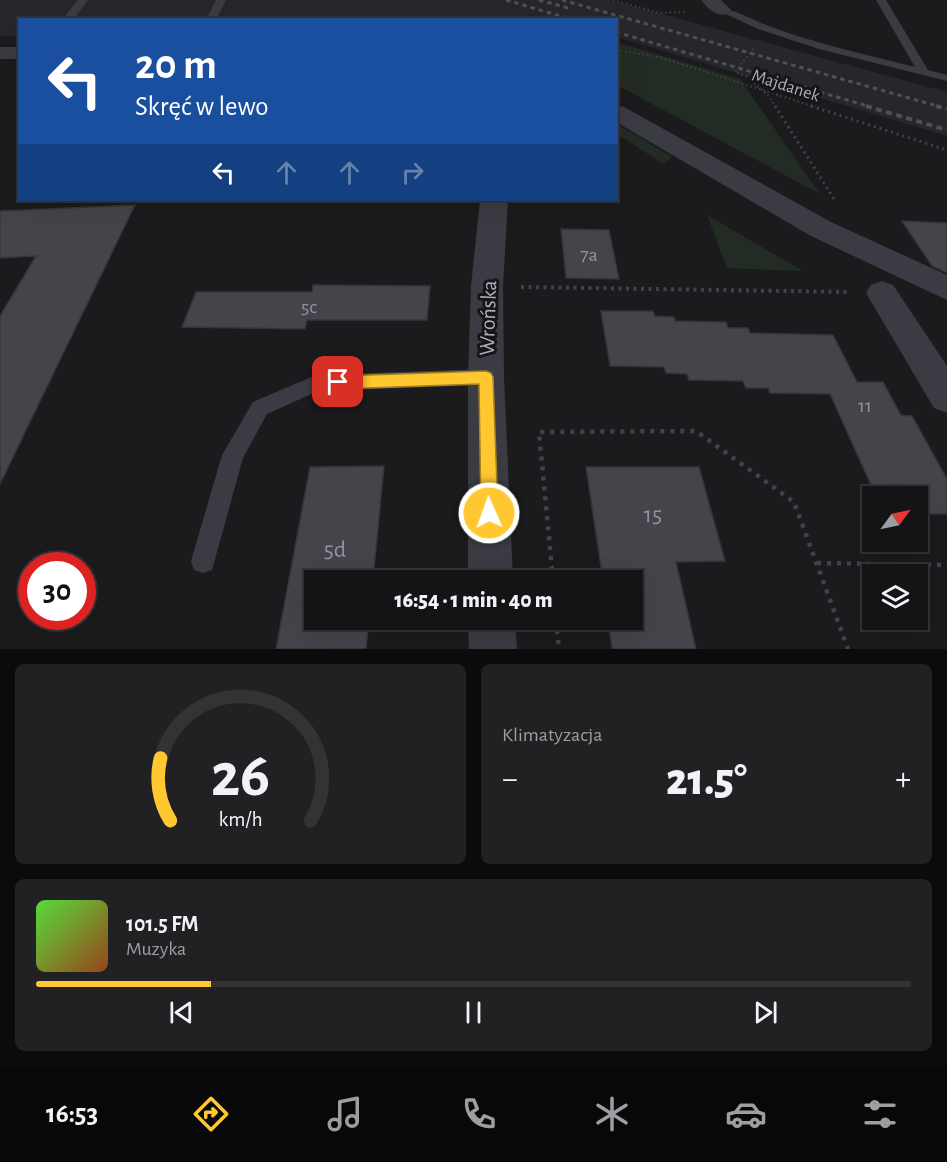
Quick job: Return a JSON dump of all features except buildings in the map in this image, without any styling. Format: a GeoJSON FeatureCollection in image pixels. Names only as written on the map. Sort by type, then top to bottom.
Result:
{"type":"FeatureCollection","features":[{"type":"Feature","properties":{"kind":"street"},"geometry":{"type":"LineString","coordinates":[[0,53],[18,53]]}},
{"type":"Feature","properties":{"kind":"street"},"geometry":{"type":"LineString","coordinates":[[618,113],[821,229],[947,288]]}},
{"type":"Feature","properties":{"kind":"street","name":"Wrońska"},"geometry":{"type":"LineString","coordinates":[[491,570],[486,377],[488,286],[494,201]]}},
{"type":"Feature","properties":{"kind":"street"},"geometry":{"type":"LineString","coordinates":[[882,293],[947,397]]}},
{"type":"Feature","properties":{"kind":"street"},"geometry":{"type":"LineString","coordinates":[[492,630],[493,649]]}},
{"type":"Feature","properties":{"kind":"lane"},"geometry":{"type":"LineString","coordinates":[[69,18],[83,0]]}},
{"type":"Feature","properties":{"kind":"lane"},"geometry":{"type":"LineString","coordinates":[[212,18],[221,0]]}},
{"type":"Feature","properties":{"kind":"lane"},"geometry":{"type":"LineString","coordinates":[[881,0],[924,72]]}},
{"type":"Feature","properties":{"kind":"lane"},"geometry":{"type":"LineString","coordinates":[[714,4],[762,27],[823,47],[947,78]]}},
{"type":"Feature","properties":{"kind":"lane"},"geometry":{"type":"LineString","coordinates":[[202,561],[233,455],[260,408],[316,383],[486,377]]}},
{"type":"Feature","properties":{"kind":"path"},"geometry":{"type":"LineString","coordinates":[[614,0],[657,12],[680,14],[714,4]]}},
{"type":"Feature","properties":{"kind":"path"},"geometry":{"type":"LineString","coordinates":[[754,47],[735,72],[752,78],[751,81],[767,94],[840,208]]}},
{"type":"Feature","properties":{"kind":"path","name":"Majdanek"},"geometry":{"type":"LineString","coordinates":[[618,50],[659,57],[767,94],[947,150]]}},
{"type":"Feature","properties":{"kind":"path"},"geometry":{"type":"LineString","coordinates":[[488,286],[882,293]]}},
{"type":"Feature","properties":{"kind":"path"},"geometry":{"type":"LineString","coordinates":[[552,570],[538,432],[696,431],[794,502],[848,649]]}},
{"type":"Feature","properties":{"kind":"path"},"geometry":{"type":"LineString","coordinates":[[817,563],[947,565]]}},
{"type":"Feature","properties":{"kind":"path"},"geometry":{"type":"LineString","coordinates":[[557,630],[559,649]]}},
{"type":"Feature","properties":{"kind":"shaded area"},"geometry":{"type":"Polygon","coordinates":[[[0,0],[610,0],[947,92],[947,136],[618,37],[618,18],[548,18],[543,16],[543,18],[18,18],[18,36],[0,36],[0,0]]]}},
{"type":"Feature","properties":{"kind":"shaded area"},"geometry":{"type":"Polygon","coordinates":[[[618,43],[740,79],[820,194],[618,86],[618,43]]]}},
{"type":"Feature","properties":{"kind":"shaded area"},"geometry":{"type":"Polygon","coordinates":[[[618,125],[672,157],[664,164],[618,135],[618,125]]]}},
{"type":"Feature","properties":{"kind":"shaded area"},"geometry":{"type":"Polygon","coordinates":[[[707,215],[803,271],[727,268],[707,215]]]}},
{"type":"Feature","properties":{"kind":"railway"},"geometry":{"type":"LineString","coordinates":[[506,0],[567,18]]}},
{"type":"Feature","properties":{"kind":"railway"},"geometry":{"type":"LineString","coordinates":[[539,0],[568,8]]}},
{"type":"Feature","properties":{"kind":"railway"},"geometry":{"type":"LineString","coordinates":[[562,0],[941,107]]}},
{"type":"Feature","properties":{"kind":"railway"},"geometry":{"type":"LineString","coordinates":[[618,33],[871,107]]}},
{"type":"Feature","properties":{"kind":"railway"},"geometry":{"type":"LineString","coordinates":[[866,106],[947,130]]}},
{"type":"Feature","properties":{"kind":"railway"},"geometry":{"type":"LineString","coordinates":[[936,106],[947,109]]}},
{"type":"Feature","properties":{"kind":"route"},"geometry":{"type":"LineString","coordinates":[[338,382],[486,377],[489,513]]}}]}
